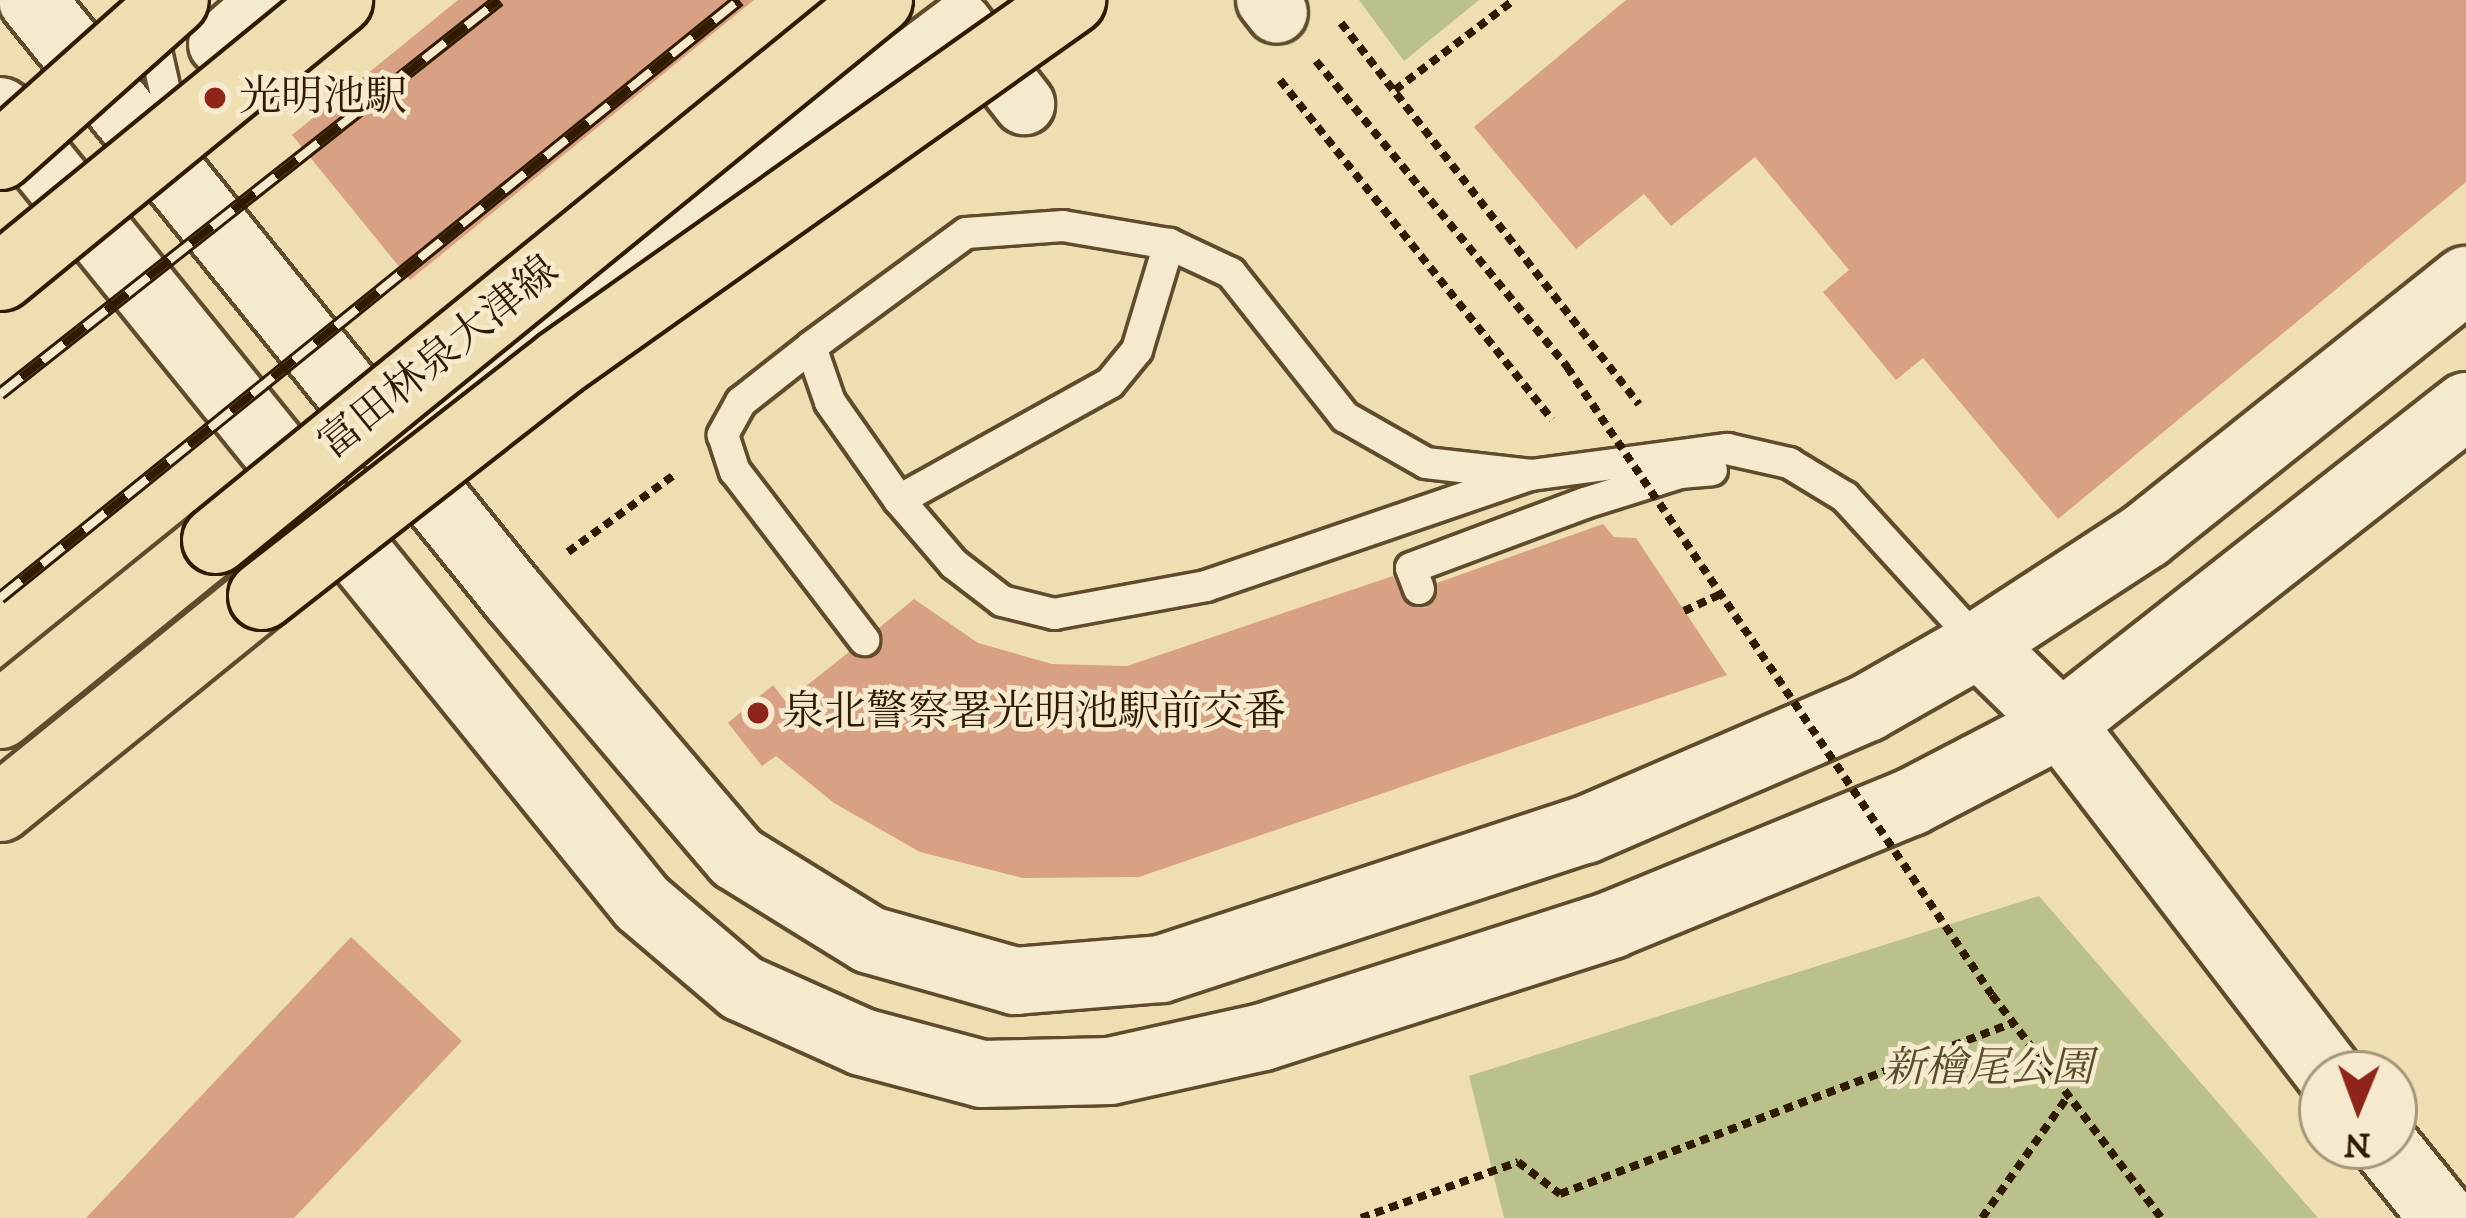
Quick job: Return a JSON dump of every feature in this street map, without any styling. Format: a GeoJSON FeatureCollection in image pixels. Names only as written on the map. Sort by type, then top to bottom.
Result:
{"type":"FeatureCollection","features":[{"type":"Feature","properties":{"kind":"main road"},"geometry":{"type":"LineString","coordinates":[[1,278],[339,0]]}},
{"type":"Feature","properties":{"kind":"main road","name":"富田林泉大津線"},"geometry":{"type":"LineString","coordinates":[[0,716],[879,0]]}},
{"type":"Feature","properties":{"kind":"main road"},"geometry":{"type":"LineString","coordinates":[[0,808],[560,364],[1072,0]]}},
{"type":"Feature","properties":{"kind":"main road"},"geometry":{"type":"LineString","coordinates":[[0,156],[197,22]]}},
{"type":"Feature","properties":{"kind":"street"},"geometry":{"type":"LineString","coordinates":[[32,0],[194,205],[737,858],[870,940],[1015,981],[1161,969],[1585,830],[1867,708],[1979,644],[2146,535],[2466,280]]}},
{"type":"Feature","properties":{"kind":"street"},"geometry":{"type":"LineString","coordinates":[[197,22],[269,0]]}},
{"type":"Feature","properties":{"kind":"street"},"geometry":{"type":"LineString","coordinates":[[442,411],[962,23],[1024,104]]}},
{"type":"Feature","properties":{"kind":"street"},"geometry":{"type":"LineString","coordinates":[[0,111],[642,904],[742,988],[862,1042],[982,1074],[1110,1071],[1263,1037],[1611,925],[1911,802],[2061,724],[2466,406]]}},
{"type":"Feature","properties":{"kind":"street"},"geometry":{"type":"LineString","coordinates":[[1979,644],[2061,724],[2312,1050]]}},
{"type":"Feature","properties":{"kind":"street"},"geometry":{"type":"LineString","coordinates":[[2405,1170],[2444,1218]]}},
{"type":"Feature","properties":{"kind":"lane"},"geometry":{"type":"LineString","coordinates":[[146,0],[194,205]]}},
{"type":"Feature","properties":{"kind":"lane"},"geometry":{"type":"LineString","coordinates":[[864,640],[735,471],[723,435],[741,402],[966,233],[1063,226],[1169,244],[1231,273],[1345,417],[1426,464],[1531,475]]}},
{"type":"Feature","properties":{"kind":"lane"},"geometry":{"type":"LineString","coordinates":[[899,500],[1110,382],[1137,350],[1169,244]]}},
{"type":"Feature","properties":{"kind":"lane"},"geometry":{"type":"LineString","coordinates":[[811,346],[830,402],[899,500],[954,564],[1002,601],[1054,614],[1206,586],[1531,475],[1727,449],[1789,463],[1845,497],[1979,644]]}},
{"type":"Feature","properties":{"kind":"lane"},"geometry":{"type":"LineString","coordinates":[[1419,590],[1411,568],[1585,503],[1680,472],[1789,463]]}},
{"type":"Feature","properties":{"kind":"path"},"geometry":{"type":"LineString","coordinates":[[1395,91],[1514,0]]}},
{"type":"Feature","properties":{"kind":"path"},"geometry":{"type":"LineString","coordinates":[[1272,6],[1340,21],[1639,405]]}},
{"type":"Feature","properties":{"kind":"path"},"geometry":{"type":"LineString","coordinates":[[1272,6],[1568,367],[1992,995],[2161,1218]]}},
{"type":"Feature","properties":{"kind":"path"},"geometry":{"type":"LineString","coordinates":[[1272,6],[1280,81],[1553,421]]}},
{"type":"Feature","properties":{"kind":"path"},"geometry":{"type":"LineString","coordinates":[[557,560],[674,475]]}},
{"type":"Feature","properties":{"kind":"path"},"geometry":{"type":"LineString","coordinates":[[1684,610],[1720,593]]}},
{"type":"Feature","properties":{"kind":"path"},"geometry":{"type":"LineString","coordinates":[[1361,1218],[1518,1162],[1560,1194],[2013,1023]]}},
{"type":"Feature","properties":{"kind":"path"},"geometry":{"type":"LineString","coordinates":[[1982,1218],[2068,1096]]}},
{"type":"Feature","properties":{"kind":"green space"},"geometry":{"type":"Polygon","coordinates":[[[1359,0],[1479,0],[1404,61],[1359,0]]]}},
{"type":"Feature","properties":{"kind":"green space","name":"新檜尾公園"},"geometry":{"type":"Polygon","coordinates":[[[2039,896],[2318,1218],[1504,1218],[1469,1076],[2039,896]]]}},
{"type":"Feature","properties":{"kind":"building"},"geometry":{"type":"Polygon","coordinates":[[[458,0],[754,0],[410,280],[292,135],[458,0]]]}},
{"type":"Feature","properties":{"kind":"building"},"geometry":{"type":"Polygon","coordinates":[[[1626,0],[2466,0],[2466,182],[2058,519],[1923,358],[1896,380],[1823,292],[1849,270],[1755,157],[1671,226],[1644,194],[1576,249],[1474,127],[1626,0]]]}},
{"type":"Feature","properties":{"kind":"building"},"geometry":{"type":"Polygon","coordinates":[[[1603,524],[1614,537],[1636,538],[1727,675],[1139,877],[1023,878],[920,852],[834,803],[776,756],[762,766],[728,723],[773,685],[786,702],[849,652],[858,658],[875,656],[882,646],[879,628],[914,599],[978,643],[1052,664],[1127,666],[1393,576],[1406,603],[1425,608],[1435,600],[1437,583],[1603,524]]]}},
{"type":"Feature","properties":{"kind":"building"},"geometry":{"type":"Polygon","coordinates":[[[351,937],[462,1041],[294,1218],[86,1218],[351,937]]]}},
{"type":"Feature","properties":{"kind":"railway"},"geometry":{"type":"LineString","coordinates":[[0,394],[499,0]]}},
{"type":"Feature","properties":{"kind":"railway"},"geometry":{"type":"LineString","coordinates":[[0,598],[739,0]]}},
{"type":"Feature","properties":{"kind":"place","name":"光明池駅"},"geometry":{"type":"Point","coordinates":[215,98]}},
{"type":"Feature","properties":{"kind":"place","name":"泉北警察署光明池駅前交番"},"geometry":{"type":"Point","coordinates":[758,713]}}]}
